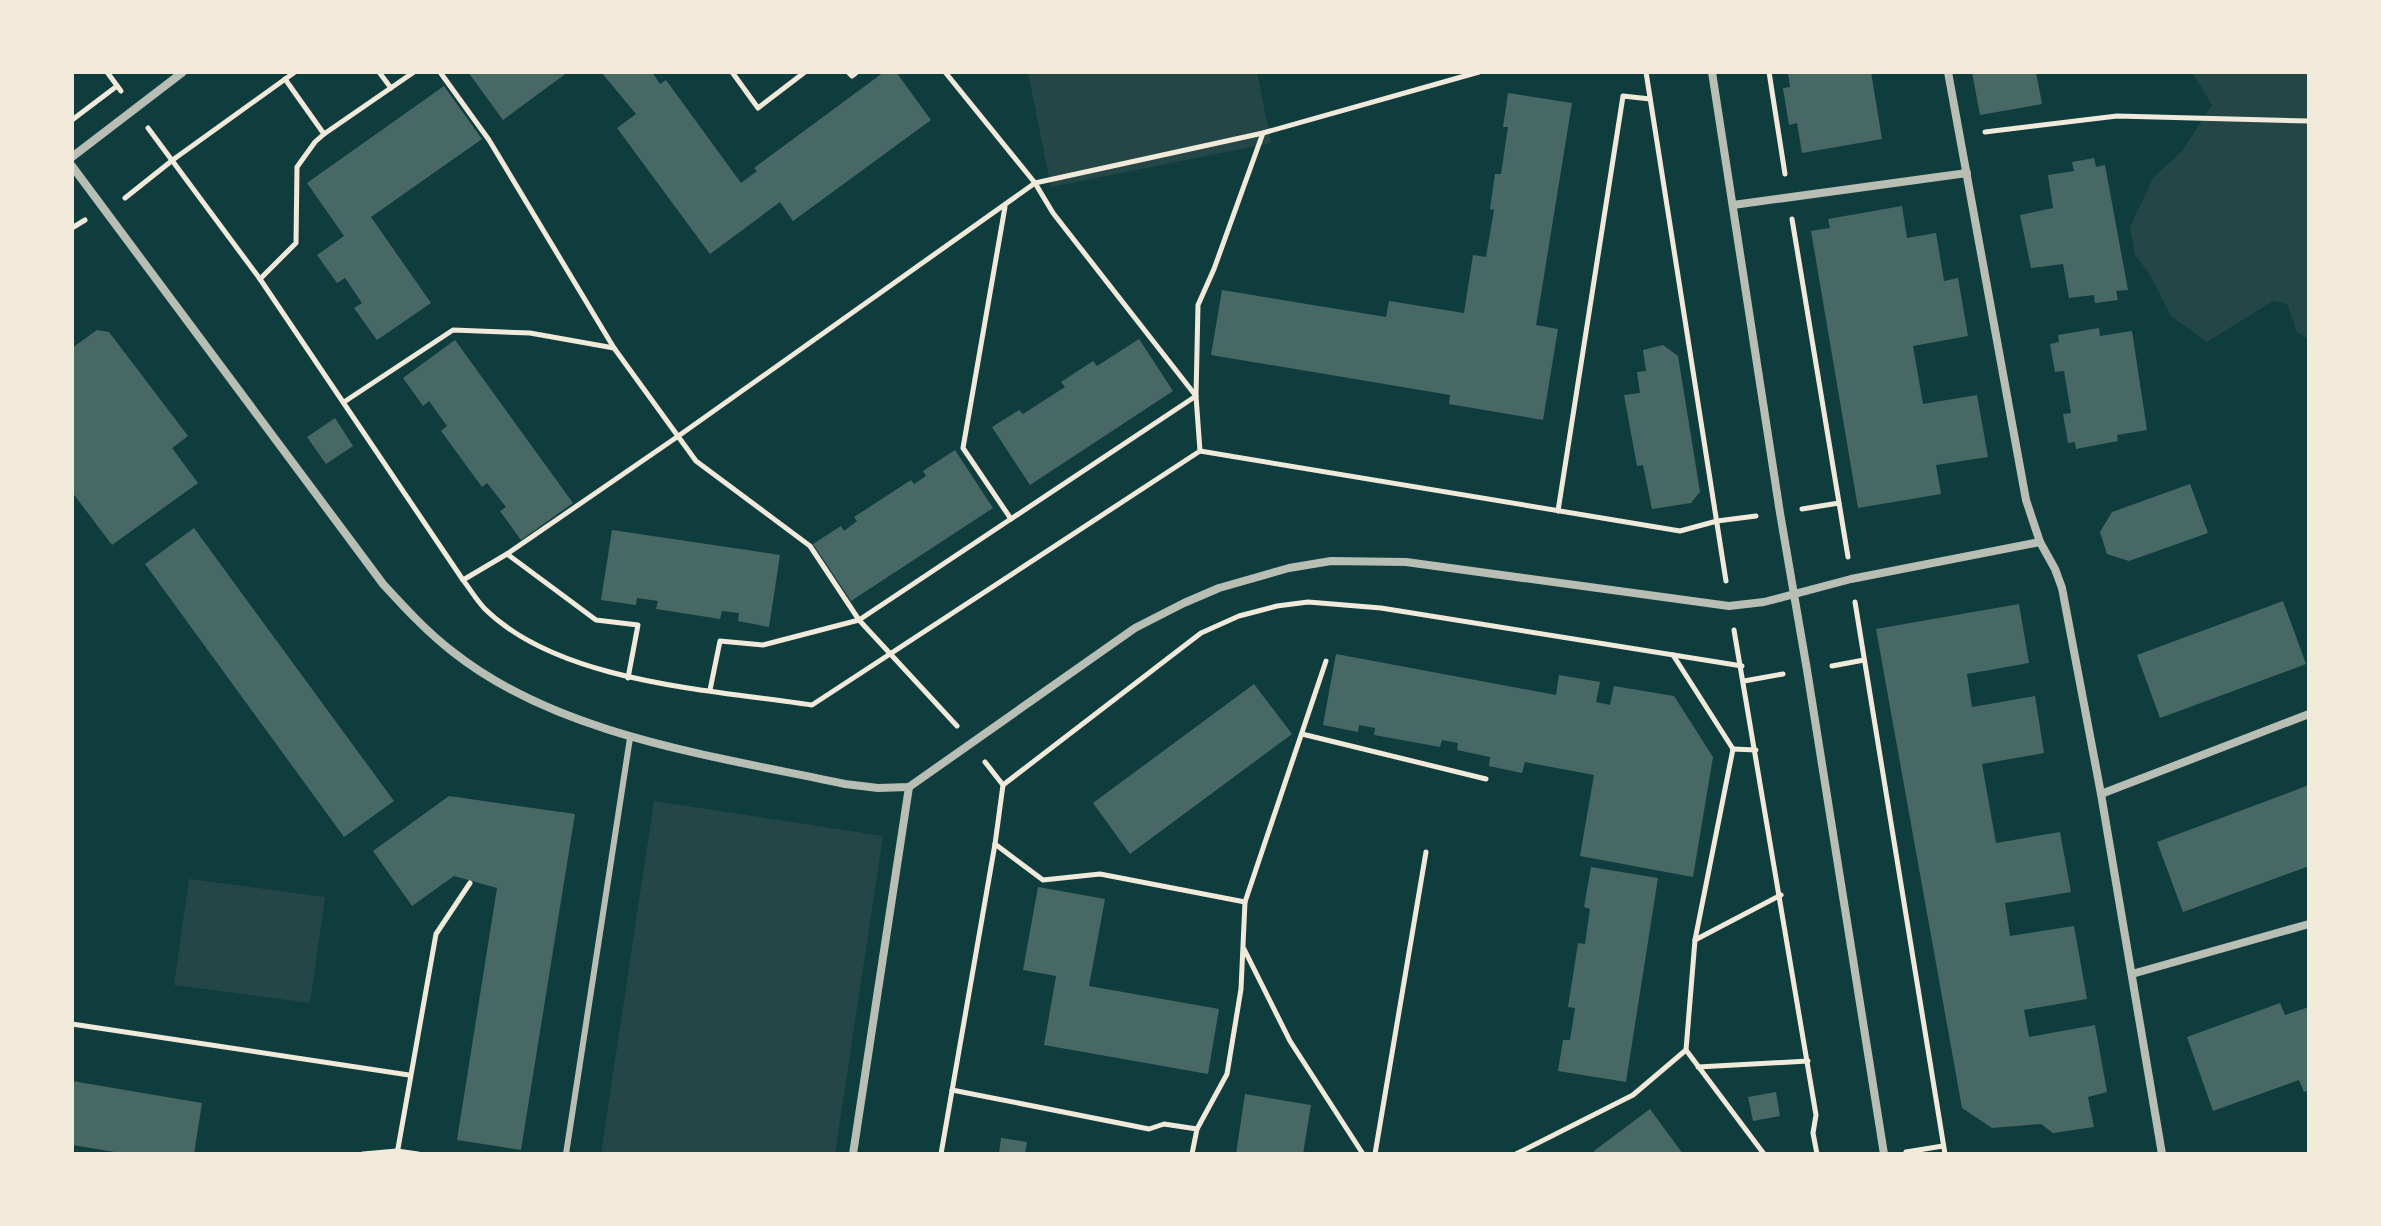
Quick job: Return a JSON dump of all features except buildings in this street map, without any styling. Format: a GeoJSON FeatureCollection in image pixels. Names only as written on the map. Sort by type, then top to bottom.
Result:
{"type":"FeatureCollection","features":[{"type":"Feature","properties":{"kind":"street"},"geometry":{"type":"LineString","coordinates":[[72,157],[183,72]]}},
{"type":"Feature","properties":{"kind":"street"},"geometry":{"type":"LineString","coordinates":[[1712,72],[1884,1154]]}},
{"type":"Feature","properties":{"kind":"street"},"geometry":{"type":"LineString","coordinates":[[1948,72],[2026,500],[2040,542],[2062,588],[2101,794],[2162,1154]]}},
{"type":"Feature","properties":{"kind":"street"},"geometry":{"type":"LineString","coordinates":[[72,166],[383,584],[414,618],[454,653],[491,678],[582,721],[630,738],[845,784],[878,788],[909,787],[1135,628],[1219,588],[1289,568],[1331,561],[1406,562],[1729,606],[1764,602],[1851,579],[2040,542]]}},
{"type":"Feature","properties":{"kind":"street"},"geometry":{"type":"LineString","coordinates":[[1733,205],[1967,173]]}},
{"type":"Feature","properties":{"kind":"street"},"geometry":{"type":"LineString","coordinates":[[2101,794],[2309,714]]}},
{"type":"Feature","properties":{"kind":"street"},"geometry":{"type":"LineString","coordinates":[[853,1154],[909,787]]}},
{"type":"Feature","properties":{"kind":"street"},"geometry":{"type":"LineString","coordinates":[[2132,974],[2309,924]]}},
{"type":"Feature","properties":{"kind":"lane"},"geometry":{"type":"LineString","coordinates":[[566,1154],[630,738]]}},
{"type":"Feature","properties":{"kind":"path"},"geometry":{"type":"LineString","coordinates":[[107,72],[260,279],[485,609],[519,634],[606,673],[812,705],[1200,451],[1680,531],[1717,521]]}},
{"type":"Feature","properties":{"kind":"path"},"geometry":{"type":"LineString","coordinates":[[72,228],[104,211],[295,72]]}},
{"type":"Feature","properties":{"kind":"path"},"geometry":{"type":"LineString","coordinates":[[379,72],[391,88]]}},
{"type":"Feature","properties":{"kind":"path"},"geometry":{"type":"LineString","coordinates":[[260,279],[296,243],[297,167],[315,142],[414,72]]}},
{"type":"Feature","properties":{"kind":"path"},"geometry":{"type":"LineString","coordinates":[[440,72],[489,140],[614,348],[677,437],[696,461],[810,546],[859,620],[943,708],[1003,785]]}},
{"type":"Feature","properties":{"kind":"path"},"geometry":{"type":"LineString","coordinates":[[732,72],[758,108],[805,72]]}},
{"type":"Feature","properties":{"kind":"path"},"geometry":{"type":"LineString","coordinates":[[848,72],[852,76],[857,72]]}},
{"type":"Feature","properties":{"kind":"path"},"geometry":{"type":"LineString","coordinates":[[945,72],[1035,183],[1053,213],[1196,396]]}},
{"type":"Feature","properties":{"kind":"path"},"geometry":{"type":"LineString","coordinates":[[463,580],[507,554],[677,437],[1035,183],[1263,133],[1479,72]]}},
{"type":"Feature","properties":{"kind":"path"},"geometry":{"type":"LineString","coordinates":[[1769,72],[1945,1154]]}},
{"type":"Feature","properties":{"kind":"path"},"geometry":{"type":"LineString","coordinates":[[285,79],[324,134]]}},
{"type":"Feature","properties":{"kind":"path"},"geometry":{"type":"LineString","coordinates":[[72,120],[117,86]]}},
{"type":"Feature","properties":{"kind":"path"},"geometry":{"type":"LineString","coordinates":[[1558,511],[1623,96],[1650,99]]}},
{"type":"Feature","properties":{"kind":"path"},"geometry":{"type":"LineString","coordinates":[[1960,136],[2117,116],[2309,121]]}},
{"type":"Feature","properties":{"kind":"path"},"geometry":{"type":"LineString","coordinates":[[1200,451],[1196,396],[1198,305],[1263,133]]}},
{"type":"Feature","properties":{"kind":"path"},"geometry":{"type":"LineString","coordinates":[[1005,205],[963,448],[1011,519]]}},
{"type":"Feature","properties":{"kind":"path"},"geometry":{"type":"LineString","coordinates":[[344,402],[453,330],[530,333],[614,348]]}},
{"type":"Feature","properties":{"kind":"path"},"geometry":{"type":"LineString","coordinates":[[710,690],[720,641],[763,645],[859,620],[1196,396]]}},
{"type":"Feature","properties":{"kind":"path"},"geometry":{"type":"LineString","coordinates":[[507,554],[596,620],[638,625],[628,678]]}},
{"type":"Feature","properties":{"kind":"path"},"geometry":{"type":"LineString","coordinates":[[941,1154],[1003,785],[1201,633],[1239,616],[1308,602],[1381,608],[1742,666]]}},
{"type":"Feature","properties":{"kind":"path"},"geometry":{"type":"LineString","coordinates":[[1673,655],[1733,749],[1695,940],[1686,1050],[1764,1154]]}},
{"type":"Feature","properties":{"kind":"path"},"geometry":{"type":"LineString","coordinates":[[1192,1154],[1197,1129],[1227,1074],[1241,989],[1245,902],[1326,661]]}},
{"type":"Feature","properties":{"kind":"path"},"geometry":{"type":"LineString","coordinates":[[1302,734],[1486,779]]}},
{"type":"Feature","properties":{"kind":"path"},"geometry":{"type":"LineString","coordinates":[[1733,749],[1756,750]]}},
{"type":"Feature","properties":{"kind":"path"},"geometry":{"type":"LineString","coordinates":[[995,844],[1043,880],[1100,874],[1245,902]]}},
{"type":"Feature","properties":{"kind":"path"},"geometry":{"type":"LineString","coordinates":[[1375,1154],[1426,852]]}},
{"type":"Feature","properties":{"kind":"path"},"geometry":{"type":"LineString","coordinates":[[397,1152],[436,934],[470,883]]}},
{"type":"Feature","properties":{"kind":"path"},"geometry":{"type":"LineString","coordinates":[[1695,940],[1781,895]]}},
{"type":"Feature","properties":{"kind":"path"},"geometry":{"type":"LineString","coordinates":[[1243,948],[1290,1041],[1363,1154]]}},
{"type":"Feature","properties":{"kind":"path"},"geometry":{"type":"LineString","coordinates":[[72,1024],[409,1075]]}},
{"type":"Feature","properties":{"kind":"path"},"geometry":{"type":"LineString","coordinates":[[1516,1154],[1633,1095],[1686,1050]]}},
{"type":"Feature","properties":{"kind":"path"},"geometry":{"type":"LineString","coordinates":[[1698,1067],[1808,1061]]}},
{"type":"Feature","properties":{"kind":"path"},"geometry":{"type":"LineString","coordinates":[[952,1090],[1149,1129],[1164,1124],[1197,1129]]}},
{"type":"Feature","properties":{"kind":"path"},"geometry":{"type":"LineString","coordinates":[[1897,1154],[1943,1145]]}},
{"type":"Feature","properties":{"kind":"path"},"geometry":{"type":"LineString","coordinates":[[363,1154],[418,1154]]}},
{"type":"Feature","properties":{"kind":"shaded area"},"geometry":{"type":"Polygon","coordinates":[[[1028,72],[1257,72],[1271,143],[1051,187],[1028,72]]]}},
{"type":"Feature","properties":{"kind":"shaded area"},"geometry":{"type":"Polygon","coordinates":[[[2192,72],[2309,72],[2309,340],[2297,332],[2287,304],[2273,301],[2207,342],[2171,316],[2149,273],[2135,255],[2130,227],[2153,178],[2182,151],[2212,105],[2192,72]]]}},
{"type":"Feature","properties":{"kind":"shaded area"},"geometry":{"type":"Polygon","coordinates":[[[654,801],[883,836],[835,1154],[601,1154],[654,801]]]}},
{"type":"Feature","properties":{"kind":"shaded area"},"geometry":{"type":"Polygon","coordinates":[[[189,879],[325,897],[310,1003],[174,985],[189,879]]]}}]}
